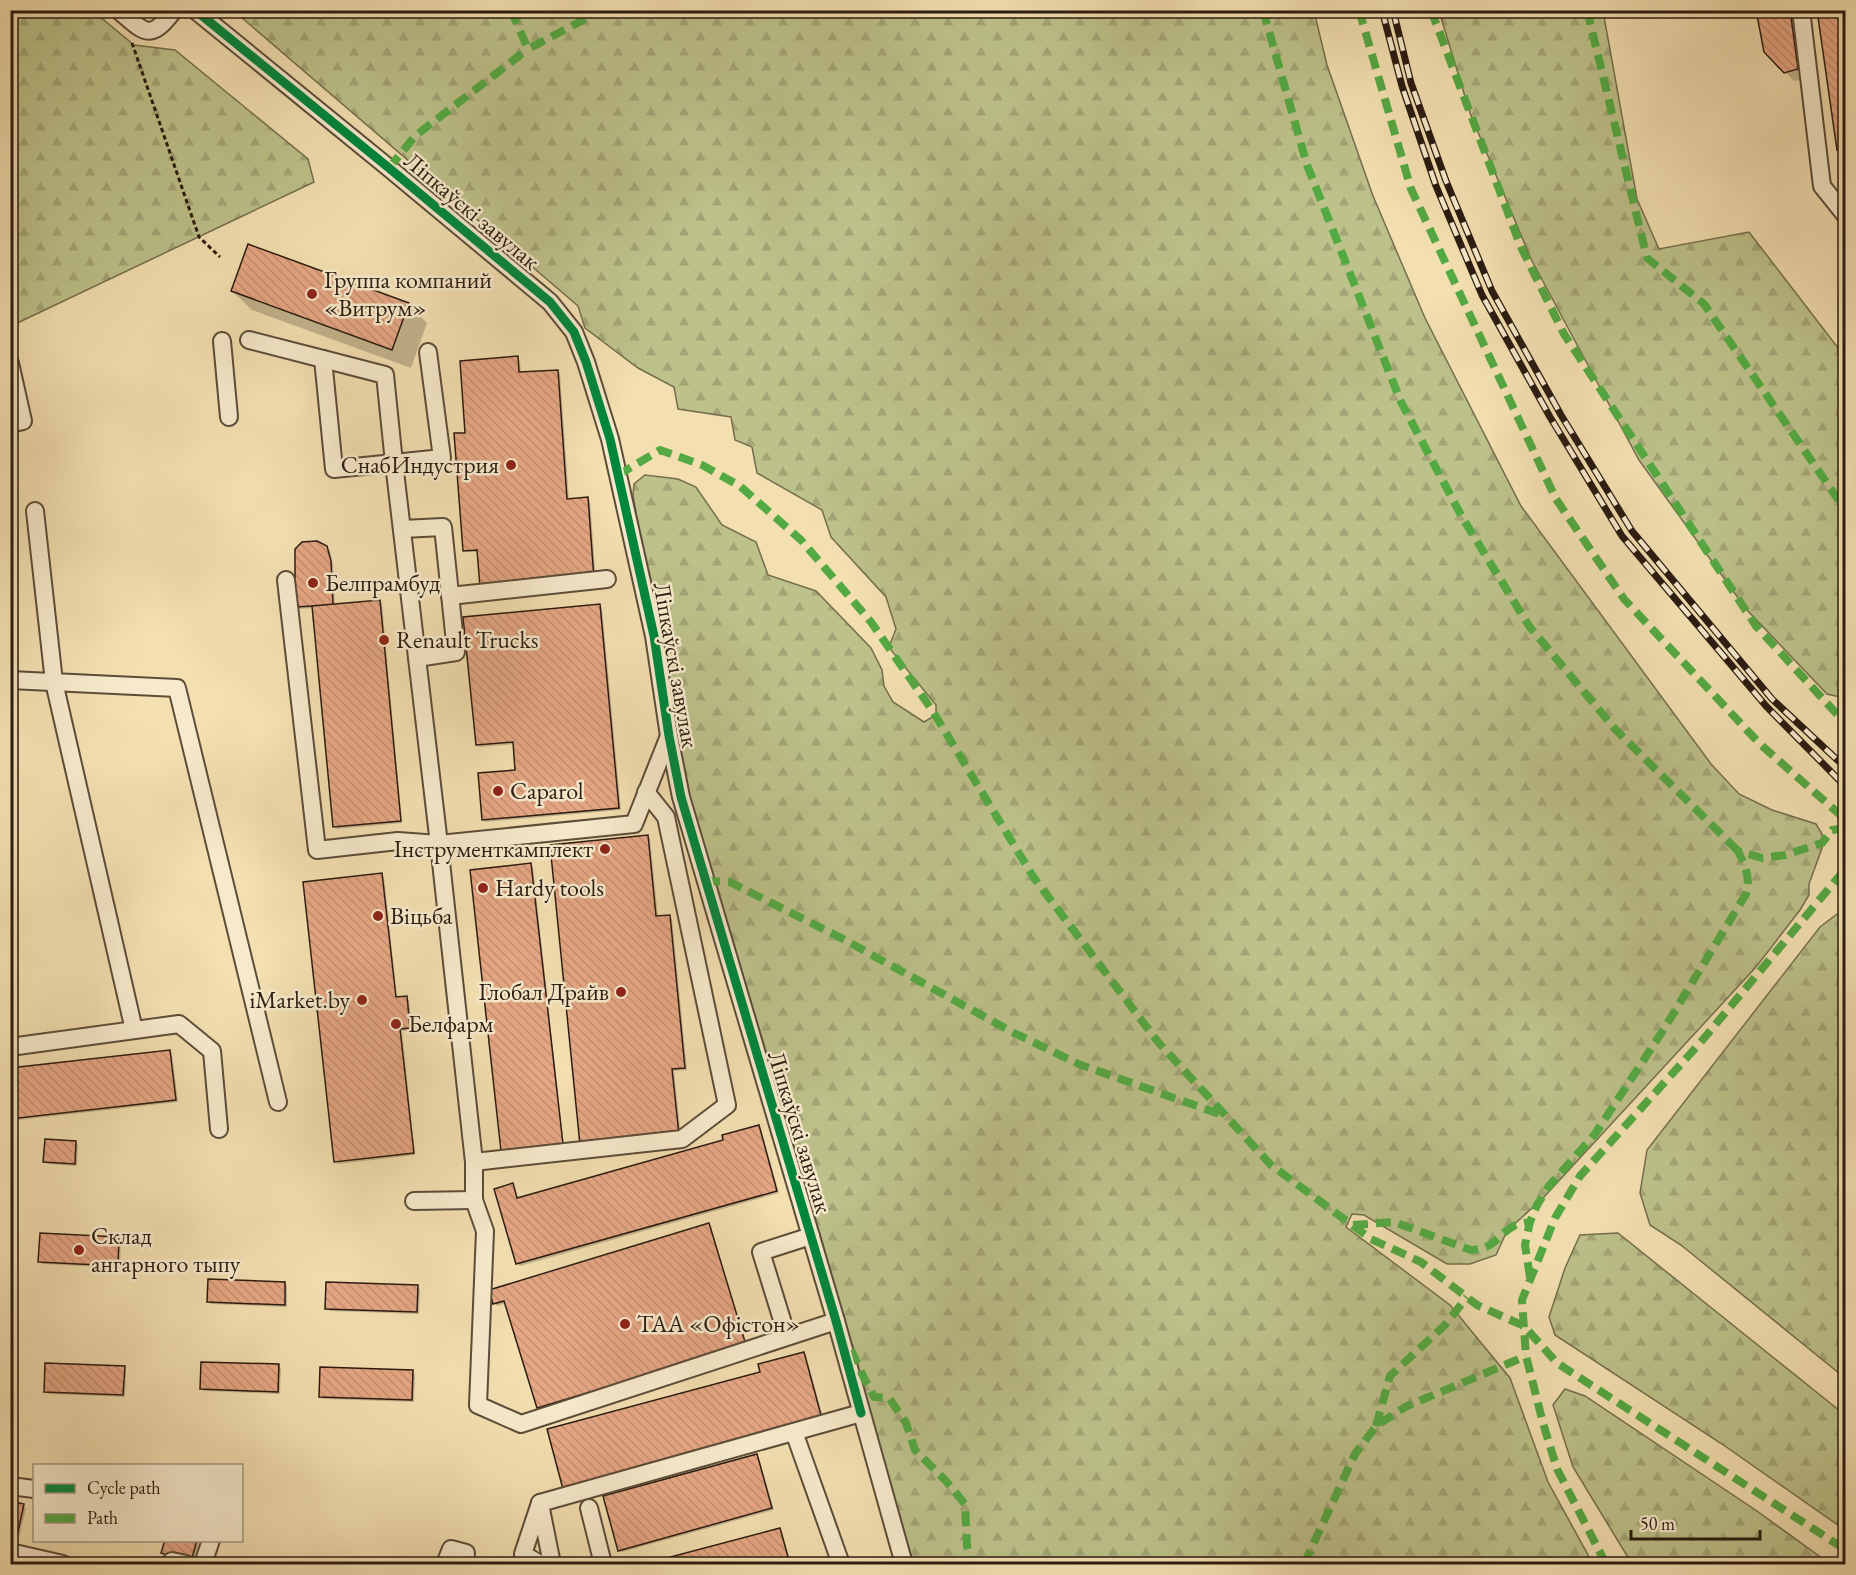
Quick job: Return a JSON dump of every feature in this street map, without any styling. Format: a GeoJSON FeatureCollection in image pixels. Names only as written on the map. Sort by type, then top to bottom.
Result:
{"type":"FeatureCollection","features":[{"type":"Feature","properties":{"kind":"street"},"geometry":{"type":"LineString","coordinates":[[121,13],[143,30],[153,31],[159,28],[174,10]]}},
{"type":"Feature","properties":{"kind":"street","name":"Ліпкаўскі завулак"},"geometry":{"type":"LineString","coordinates":[[195,10],[550,302],[574,332],[586,362],[610,440],[654,636],[681,797],[836,1321],[904,1564]]}},
{"type":"Feature","properties":{"kind":"street"},"geometry":{"type":"LineString","coordinates":[[1801,10],[1822,186],[1845,216]]}},
{"type":"Feature","properties":{"kind":"street"},"geometry":{"type":"LineString","coordinates":[[249,340],[385,375],[440,844],[474,1162],[474,1200],[485,1231],[478,1405],[521,1424],[836,1321]]}},
{"type":"Feature","properties":{"kind":"street"},"geometry":{"type":"LineString","coordinates":[[222,341],[229,417]]}},
{"type":"Feature","properties":{"kind":"street"},"geometry":{"type":"LineString","coordinates":[[323,360],[334,469],[442,458],[428,352]]}},
{"type":"Feature","properties":{"kind":"street"},"geometry":{"type":"LineString","coordinates":[[10,363],[23,421],[10,424]]}},
{"type":"Feature","properties":{"kind":"street"},"geometry":{"type":"LineString","coordinates":[[35,511],[54,682],[134,1030]]}},
{"type":"Feature","properties":{"kind":"street"},"geometry":{"type":"LineString","coordinates":[[402,529],[443,527],[456,651],[417,658]]}},
{"type":"Feature","properties":{"kind":"street"},"geometry":{"type":"LineString","coordinates":[[450,596],[608,579]]}},
{"type":"Feature","properties":{"kind":"street"},"geometry":{"type":"LineString","coordinates":[[286,580],[317,850],[398,841],[440,844],[634,824],[669,736]]}},
{"type":"Feature","properties":{"kind":"street"},"geometry":{"type":"LineString","coordinates":[[10,680],[177,688],[278,1102]]}},
{"type":"Feature","properties":{"kind":"street"},"geometry":{"type":"LineString","coordinates":[[474,1162],[682,1139],[727,1105],[666,817],[646,792]]}},
{"type":"Feature","properties":{"kind":"street"},"geometry":{"type":"LineString","coordinates":[[10,1047],[179,1024],[212,1051],[219,1130]]}},
{"type":"Feature","properties":{"kind":"street"},"geometry":{"type":"LineString","coordinates":[[414,1201],[474,1200]]}},
{"type":"Feature","properties":{"kind":"street"},"geometry":{"type":"LineString","coordinates":[[788,1336],[761,1252],[811,1236]]}},
{"type":"Feature","properties":{"kind":"street"},"geometry":{"type":"LineString","coordinates":[[540,1503],[861,1413]]}},
{"type":"Feature","properties":{"kind":"street"},"geometry":{"type":"LineString","coordinates":[[794,1432],[841,1564]]}},
{"type":"Feature","properties":{"kind":"street"},"geometry":{"type":"LineString","coordinates":[[10,1486],[33,1489]]}},
{"type":"Feature","properties":{"kind":"street"},"geometry":{"type":"LineString","coordinates":[[540,1503],[523,1554],[540,1564]]}},
{"type":"Feature","properties":{"kind":"street"},"geometry":{"type":"LineString","coordinates":[[540,1503],[552,1564]]}},
{"type":"Feature","properties":{"kind":"street"},"geometry":{"type":"LineString","coordinates":[[588,1508],[603,1564]]}},
{"type":"Feature","properties":{"kind":"street"},"geometry":{"type":"LineString","coordinates":[[203,1564],[209,1542]]}},
{"type":"Feature","properties":{"kind":"street"},"geometry":{"type":"LineString","coordinates":[[445,1564],[451,1549],[466,1553],[465,1564]]}},
{"type":"Feature","properties":{"kind":"street"},"geometry":{"type":"LineString","coordinates":[[19,1557],[55,1564]]}},
{"type":"Feature","properties":{"kind":"street"},"geometry":{"type":"LineString","coordinates":[[169,1564],[172,1561],[186,1564]]}},
{"type":"Feature","properties":{"kind":"path"},"geometry":{"type":"LineString","coordinates":[[129,36],[199,237],[220,257]]}},
{"type":"Feature","properties":{"kind":"green space"},"geometry":{"type":"Polygon","coordinates":[[[11,10],[93,11],[134,45],[175,50],[308,159],[314,182],[11,326],[11,10]]]}},
{"type":"Feature","properties":{"kind":"green space"},"geometry":{"type":"Polygon","coordinates":[[[234,11],[1314,11],[1327,65],[1373,196],[1425,318],[1521,506],[1711,764],[1739,794],[1772,810],[1816,824],[1822,834],[1822,848],[1809,884],[1809,895],[1756,967],[1544,1197],[1507,1231],[1496,1255],[1470,1264],[1447,1264],[1364,1215],[1352,1214],[1346,1227],[1450,1305],[1510,1378],[1548,1482],[1593,1564],[911,1564],[678,760],[633,495],[634,484],[645,475],[678,479],[696,487],[722,525],[756,542],[768,575],[816,591],[871,648],[882,670],[884,686],[893,702],[924,722],[936,715],[936,705],[891,650],[890,644],[896,629],[886,597],[831,537],[822,510],[757,473],[752,447],[735,440],[731,417],[678,409],[674,387],[638,368],[585,328],[578,306],[234,11]]]}},
{"type":"Feature","properties":{"kind":"green space"},"geometry":{"type":"Polygon","coordinates":[[[1439,11],[1603,11],[1637,199],[1659,249],[1749,232],[1845,357],[1845,698],[1827,694],[1746,609],[1639,460],[1531,259],[1470,113],[1439,11]]]}},
{"type":"Feature","properties":{"kind":"green space"},"geometry":{"type":"Polygon","coordinates":[[[1845,908],[1845,1378],[1681,1245],[1650,1225],[1640,1193],[1647,1150],[1820,927],[1845,908]]]}},
{"type":"Feature","properties":{"kind":"green space"},"geometry":{"type":"Polygon","coordinates":[[[1618,1233],[1845,1415],[1845,1530],[1722,1444],[1555,1335],[1549,1317],[1565,1268],[1580,1235],[1618,1233]]]}},
{"type":"Feature","properties":{"kind":"green space"},"geometry":{"type":"Polygon","coordinates":[[[1565,1389],[1585,1396],[1757,1511],[1830,1564],[1632,1564],[1573,1467],[1553,1405],[1565,1389]]]}},
{"type":"Feature","properties":{"kind":"building"},"geometry":{"type":"Polygon","coordinates":[[[1756,10],[1790,10],[1798,69],[1784,73],[1764,52],[1756,10]]]}},
{"type":"Feature","properties":{"kind":"building"},"geometry":{"type":"Polygon","coordinates":[[[1817,10],[1846,10],[1846,148],[1837,150],[1817,10]]]}},
{"type":"Feature","properties":{"kind":"building","name":"Группа компаний «Витрум»"},"geometry":{"type":"Polygon","coordinates":[[[248,244],[409,303],[392,350],[231,291],[248,244]]]}},
{"type":"Feature","properties":{"kind":"building","name":"СнабИндустрия"},"geometry":{"type":"Polygon","coordinates":[[[518,356],[519,372],[558,370],[567,499],[588,497],[594,579],[480,587],[477,550],[463,551],[454,433],[465,433],[460,361],[518,356]]]}},
{"type":"Feature","properties":{"kind":"building","name":"Белпрамбуд"},"geometry":{"type":"Polygon","coordinates":[[[317,541],[327,546],[331,561],[333,605],[295,607],[295,549],[302,542],[317,541]]]}},
{"type":"Feature","properties":{"kind":"building"},"geometry":{"type":"Polygon","coordinates":[[[380,600],[401,821],[333,827],[312,606],[380,600]]]}},
{"type":"Feature","properties":{"kind":"building"},"geometry":{"type":"Polygon","coordinates":[[[600,604],[619,808],[482,820],[478,773],[515,770],[513,742],[476,745],[463,617],[600,604]]]}},
{"type":"Feature","properties":{"kind":"building","name":"Глобал Драйв"},"geometry":{"type":"Polygon","coordinates":[[[648,835],[656,916],[670,915],[685,1068],[672,1069],[679,1135],[580,1145],[550,845],[648,835]]]}},
{"type":"Feature","properties":{"kind":"building"},"geometry":{"type":"Polygon","coordinates":[[[531,863],[563,1144],[501,1151],[470,870],[531,863]]]}},
{"type":"Feature","properties":{"kind":"building"},"geometry":{"type":"Polygon","coordinates":[[[382,873],[396,997],[407,996],[410,1028],[400,1029],[414,1153],[334,1162],[303,882],[382,873]]]}},
{"type":"Feature","properties":{"kind":"building"},"geometry":{"type":"Polygon","coordinates":[[[170,1050],[176,1100],[10,1119],[10,1068],[170,1050]]]}},
{"type":"Feature","properties":{"kind":"building"},"geometry":{"type":"Polygon","coordinates":[[[759,1125],[777,1191],[516,1264],[494,1189],[513,1183],[517,1198],[723,1140],[722,1135],[759,1125]]]}},
{"type":"Feature","properties":{"kind":"building"},"geometry":{"type":"Polygon","coordinates":[[[45,1139],[76,1141],[75,1164],[43,1162],[45,1139]]]}},
{"type":"Feature","properties":{"kind":"building","name":"ТАА «Офістон»"},"geometry":{"type":"Polygon","coordinates":[[[709,1223],[746,1345],[537,1408],[504,1301],[493,1304],[489,1290],[709,1223]]]}},
{"type":"Feature","properties":{"kind":"building","name":"Склад ангарного тыпу"},"geometry":{"type":"Polygon","coordinates":[[[40,1233],[119,1237],[118,1266],[38,1262],[40,1233]]]}},
{"type":"Feature","properties":{"kind":"building"},"geometry":{"type":"Polygon","coordinates":[[[208,1279],[285,1282],[285,1305],[207,1302],[208,1279]]]}},
{"type":"Feature","properties":{"kind":"building"},"geometry":{"type":"Polygon","coordinates":[[[326,1282],[418,1285],[417,1312],[325,1309],[326,1282]]]}},
{"type":"Feature","properties":{"kind":"building"},"geometry":{"type":"Polygon","coordinates":[[[804,1352],[822,1419],[563,1489],[547,1429],[760,1372],[758,1364],[804,1352]]]}},
{"type":"Feature","properties":{"kind":"building"},"geometry":{"type":"Polygon","coordinates":[[[201,1362],[279,1364],[278,1392],[200,1389],[201,1362]]]}},
{"type":"Feature","properties":{"kind":"building"},"geometry":{"type":"Polygon","coordinates":[[[45,1363],[125,1366],[123,1395],[44,1392],[45,1363]]]}},
{"type":"Feature","properties":{"kind":"building"},"geometry":{"type":"Polygon","coordinates":[[[320,1367],[413,1370],[412,1400],[319,1397],[320,1367]]]}},
{"type":"Feature","properties":{"kind":"building"},"geometry":{"type":"Polygon","coordinates":[[[757,1454],[772,1508],[618,1551],[603,1496],[757,1454]]]}},
{"type":"Feature","properties":{"kind":"building"},"geometry":{"type":"Polygon","coordinates":[[[10,1501],[24,1504],[16,1541],[10,1540],[10,1501]]]}},
{"type":"Feature","properties":{"kind":"building"},"geometry":{"type":"Polygon","coordinates":[[[780,1528],[790,1564],[644,1564],[780,1528]]]}},
{"type":"Feature","properties":{"kind":"building"},"geometry":{"type":"Polygon","coordinates":[[[164,1542],[196,1542],[191,1562],[161,1553],[164,1542]]]}},
{"type":"Feature","properties":{"kind":"railway"},"geometry":{"type":"LineString","coordinates":[[1382,10],[1402,86],[1436,186],[1482,295],[1550,417],[1622,536],[1766,706],[1846,787]]}},
{"type":"Feature","properties":{"kind":"railway"},"geometry":{"type":"LineString","coordinates":[[1393,10],[1411,83],[1446,181],[1492,291],[1561,415],[1632,531],[1772,699],[1846,768]]}},
{"type":"Feature","properties":{"kind":"marked path"},"geometry":{"type":"LineString","coordinates":[[511,10],[528,49],[602,10]]}},
{"type":"Feature","properties":{"kind":"marked path"},"geometry":{"type":"LineString","coordinates":[[1263,10],[1307,165],[1401,402],[1462,517],[1529,626],[1615,729],[1738,851]]}},
{"type":"Feature","properties":{"kind":"marked path"},"geometry":{"type":"LineString","coordinates":[[1359,10],[1411,189],[1556,499],[1624,599],[1760,744],[1846,820]]}},
{"type":"Feature","properties":{"kind":"marked path"},"geometry":{"type":"LineString","coordinates":[[1431,10],[1521,247],[1564,334],[1756,626],[1846,724]]}},
{"type":"Feature","properties":{"kind":"marked path"},"geometry":{"type":"LineString","coordinates":[[1587,10],[1647,258],[1704,304],[1846,511]]}},
{"type":"Feature","properties":{"kind":"marked path"},"geometry":{"type":"LineString","coordinates":[[389,168],[415,136],[528,49]]}},
{"type":"Feature","properties":{"kind":"marked path"},"geometry":{"type":"LineString","coordinates":[[618,475],[660,450],[702,465],[740,486],[801,540],[871,622],[932,710],[1034,878],[1158,1042],[1271,1165],[1371,1239],[1421,1262],[1477,1305],[1524,1326],[1557,1363],[1846,1550]]}},
{"type":"Feature","properties":{"kind":"marked path"},"geometry":{"type":"LineString","coordinates":[[1530,1277],[1525,1245],[1530,1222],[1537,1205],[1549,1186],[1595,1134],[1662,1032],[1746,894],[1748,877],[1738,851],[1762,858],[1785,855],[1822,843],[1832,830],[1846,828]]}},
{"type":"Feature","properties":{"kind":"marked path"},"geometry":{"type":"LineString","coordinates":[[1606,1564],[1557,1469],[1526,1356],[1522,1300],[1555,1218],[1580,1176],[1700,1043],[1846,868]]}},
{"type":"Feature","properties":{"kind":"marked path"},"geometry":{"type":"LineString","coordinates":[[705,881],[730,882],[841,938],[1014,1033],[1081,1065],[1225,1116]]}},
{"type":"Feature","properties":{"kind":"marked path"},"geometry":{"type":"LineString","coordinates":[[1353,1225],[1394,1222],[1471,1250],[1485,1247],[1518,1224],[1530,1222]]}},
{"type":"Feature","properties":{"kind":"marked path"},"geometry":{"type":"LineString","coordinates":[[1376,1426],[1390,1376],[1445,1325],[1467,1297]]}},
{"type":"Feature","properties":{"kind":"marked path"},"geometry":{"type":"LineString","coordinates":[[851,1350],[874,1397],[889,1398],[906,1423],[915,1450],[965,1504],[967,1546],[972,1564]]}},
{"type":"Feature","properties":{"kind":"marked path"},"geometry":{"type":"LineString","coordinates":[[1304,1564],[1355,1454],[1376,1426],[1405,1407],[1526,1356]]}},
{"type":"Feature","properties":{"kind":"cycle path"},"geometry":{"type":"LineString","coordinates":[[195,10],[550,302],[574,332],[586,362],[610,439],[654,636],[681,797],[836,1321],[861,1413]]}},
{"type":"Feature","properties":{"kind":"place","name":"Группа компаний «Витрум»"},"geometry":{"type":"Point","coordinates":[312,294]}},
{"type":"Feature","properties":{"kind":"place","name":"СнабИндустрия"},"geometry":{"type":"Point","coordinates":[511,465]}},
{"type":"Feature","properties":{"kind":"place","name":"Белпрамбуд"},"geometry":{"type":"Point","coordinates":[313,583]}},
{"type":"Feature","properties":{"kind":"place","name":"Renault Trucks"},"geometry":{"type":"Point","coordinates":[384,640]}},
{"type":"Feature","properties":{"kind":"place","name":"Caparol"},"geometry":{"type":"Point","coordinates":[498,791]}},
{"type":"Feature","properties":{"kind":"place","name":"Інструменткамплект"},"geometry":{"type":"Point","coordinates":[605,849]}},
{"type":"Feature","properties":{"kind":"place","name":"Hardy tools"},"geometry":{"type":"Point","coordinates":[483,888]}},
{"type":"Feature","properties":{"kind":"place","name":"Віцьба"},"geometry":{"type":"Point","coordinates":[378,916]}},
{"type":"Feature","properties":{"kind":"place","name":"Глобал Драйв"},"geometry":{"type":"Point","coordinates":[621,992]}},
{"type":"Feature","properties":{"kind":"place","name":"iMarket.by"},"geometry":{"type":"Point","coordinates":[362,1000]}},
{"type":"Feature","properties":{"kind":"place","name":"Белфарм"},"geometry":{"type":"Point","coordinates":[396,1024]}},
{"type":"Feature","properties":{"kind":"place","name":"Склад ангарного тыпу"},"geometry":{"type":"Point","coordinates":[79,1250]}},
{"type":"Feature","properties":{"kind":"place","name":"ТАА «Офістон»"},"geometry":{"type":"Point","coordinates":[625,1324]}}]}
